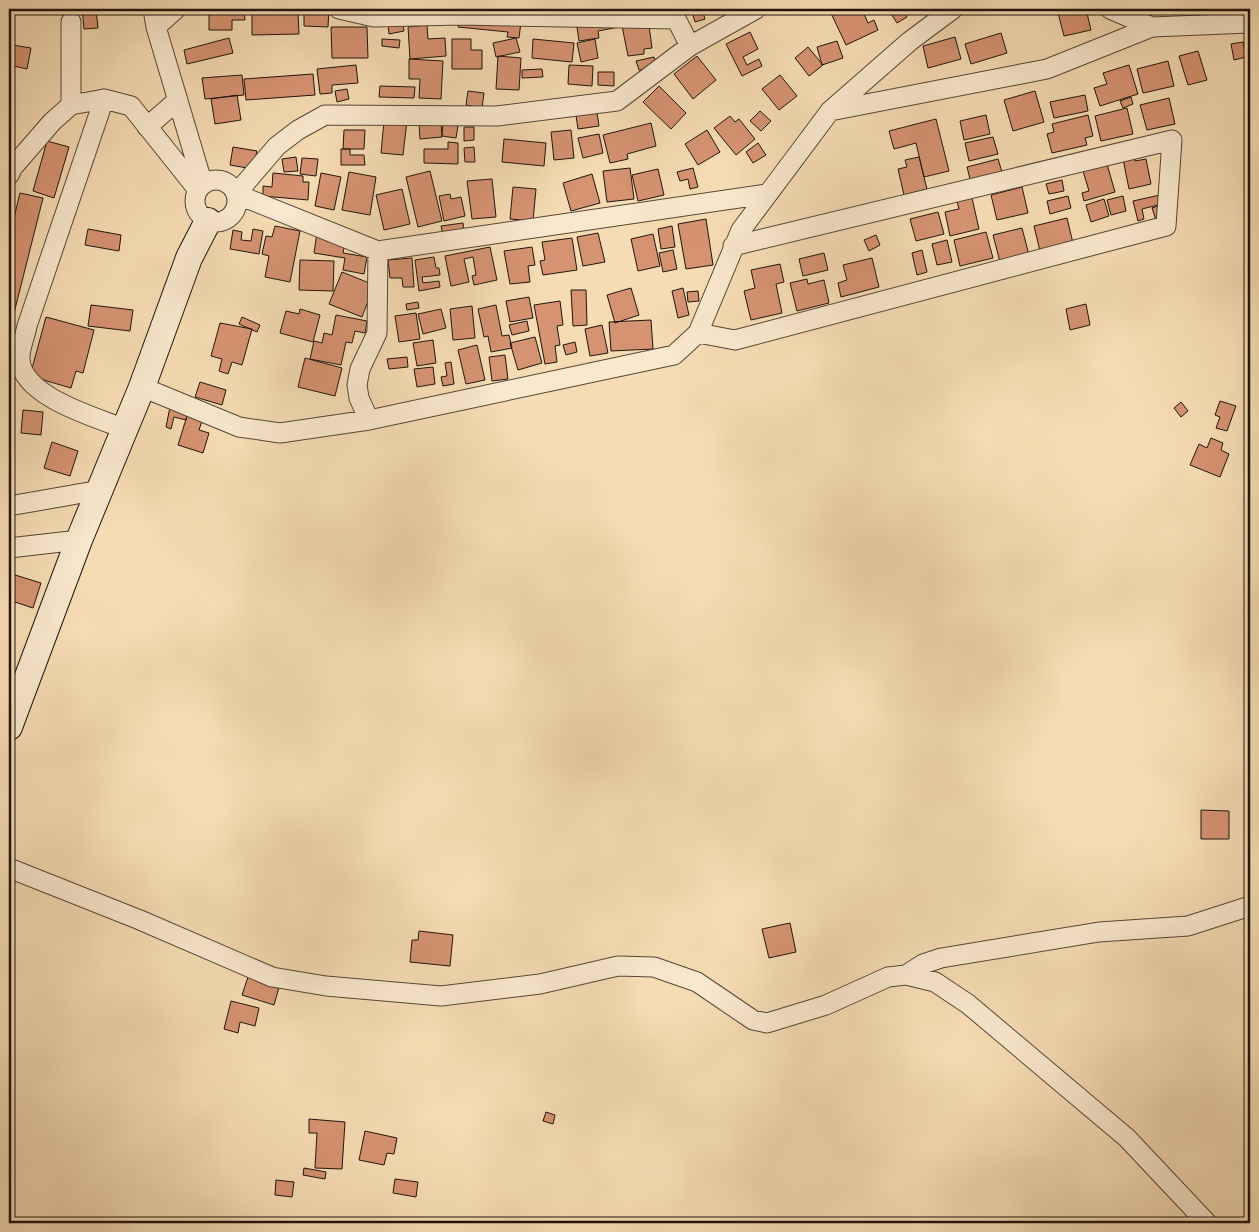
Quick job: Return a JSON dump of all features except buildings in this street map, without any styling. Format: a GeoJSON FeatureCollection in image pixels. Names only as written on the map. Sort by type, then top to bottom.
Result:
{"type":"FeatureCollection","features":[{"type":"Feature","properties":{"kind":"street"},"geometry":{"type":"LineString","coordinates":[[176,9],[154,18],[201,188],[196,204],[202,217],[208,221],[222,222],[233,214],[237,201],[236,194],[230,185],[219,180],[201,188]]}},
{"type":"Feature","properties":{"kind":"street"},"geometry":{"type":"LineString","coordinates":[[339,9],[374,17],[673,14],[690,46]]}},
{"type":"Feature","properties":{"kind":"street"},"geometry":{"type":"LineString","coordinates":[[236,194],[278,146],[298,130],[325,115],[497,116],[618,101],[690,46],[756,9]]}},
{"type":"Feature","properties":{"kind":"street"},"geometry":{"type":"LineString","coordinates":[[142,387],[239,427],[280,433],[369,420],[674,355],[698,333],[733,246],[767,194],[830,111],[910,41],[953,9]]}},
{"type":"Feature","properties":{"kind":"street"},"geometry":{"type":"LineString","coordinates":[[1110,9],[1152,27]]}},
{"type":"Feature","properties":{"kind":"street"},"geometry":{"type":"LineString","coordinates":[[71,105],[72,22]]}},
{"type":"Feature","properties":{"kind":"street"},"geometry":{"type":"LineString","coordinates":[[830,111],[1047,69],[1152,27],[1250,23]]}},
{"type":"Feature","properties":{"kind":"street"},"geometry":{"type":"LineString","coordinates":[[9,175],[13,167],[52,122],[71,105],[104,99],[131,106],[201,188]]}},
{"type":"Feature","properties":{"kind":"street"},"geometry":{"type":"LineString","coordinates":[[104,99],[27,326],[20,359],[23,375],[42,393],[125,429]]}},
{"type":"Feature","properties":{"kind":"street"},"geometry":{"type":"LineString","coordinates":[[147,127],[178,100]]}},
{"type":"Feature","properties":{"kind":"street"},"geometry":{"type":"LineString","coordinates":[[698,333],[735,340],[1166,226],[1172,140],[733,246]]}},
{"type":"Feature","properties":{"kind":"street"},"geometry":{"type":"LineString","coordinates":[[236,194],[378,251],[767,194]]}},
{"type":"Feature","properties":{"kind":"street"},"geometry":{"type":"LineString","coordinates":[[9,727],[79,540],[142,387],[190,258],[208,221]]}},
{"type":"Feature","properties":{"kind":"street"},"geometry":{"type":"LineString","coordinates":[[369,420],[359,398],[357,385],[360,369],[377,333],[378,251]]}},
{"type":"Feature","properties":{"kind":"street"},"geometry":{"type":"LineString","coordinates":[[9,506],[100,490]]}},
{"type":"Feature","properties":{"kind":"street"},"geometry":{"type":"LineString","coordinates":[[9,548],[79,540]]}},
{"type":"Feature","properties":{"kind":"street"},"geometry":{"type":"LineString","coordinates":[[9,868],[140,920],[272,977],[326,986],[441,996],[540,984],[618,966],[654,967],[698,982],[753,1020],[767,1023],[826,1005],[888,977],[906,975],[935,982],[968,1004],[1127,1138],[1207,1223]]}},
{"type":"Feature","properties":{"kind":"street"},"geometry":{"type":"LineString","coordinates":[[906,975],[923,964],[941,958],[1099,932],[1188,926],[1250,906]]}}]}
